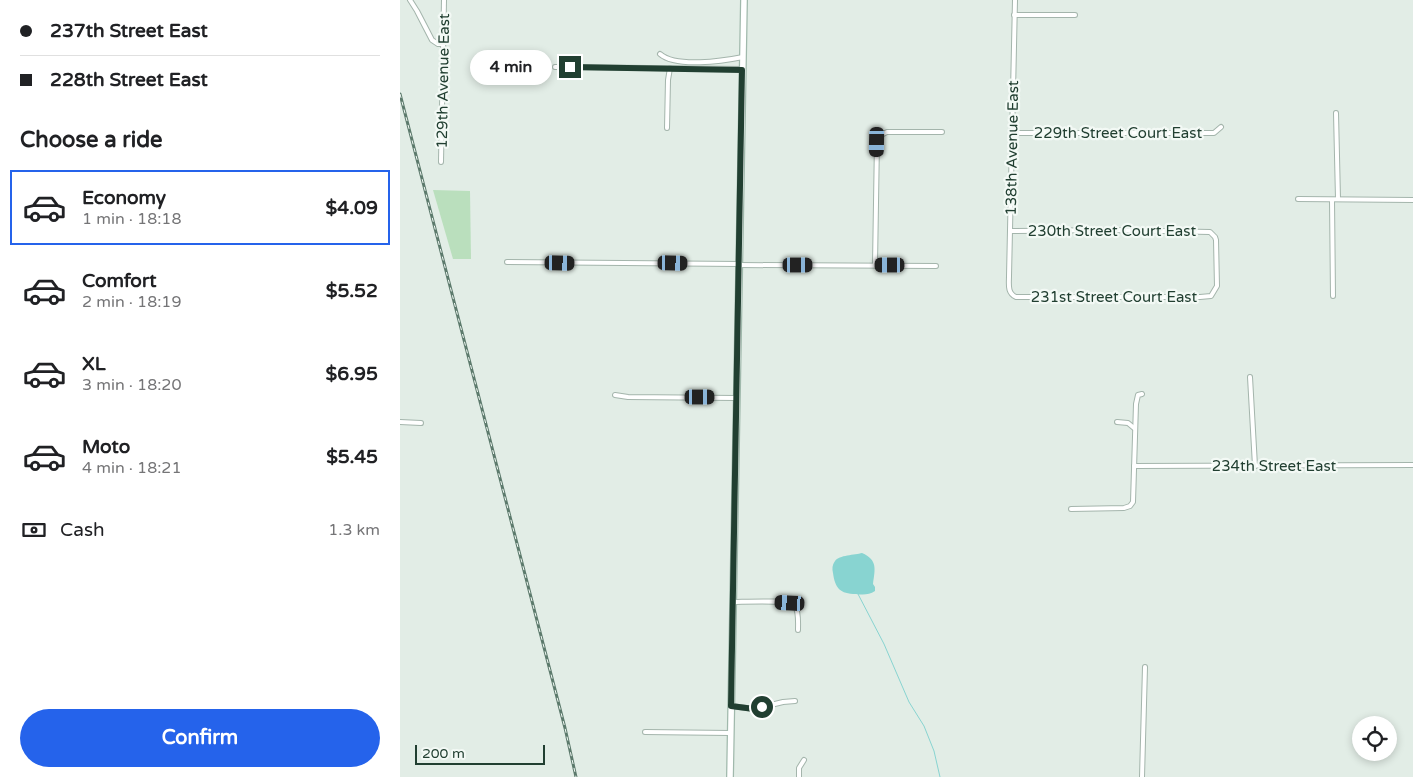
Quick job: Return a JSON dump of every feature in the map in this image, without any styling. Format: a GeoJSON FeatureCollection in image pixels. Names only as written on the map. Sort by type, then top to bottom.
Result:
{"type":"FeatureCollection","features":[{"type":"Feature","properties":{"kind":"main road"},"geometry":{"type":"LineString","coordinates":[[730,777],[744,0]]}},
{"type":"Feature","properties":{"kind":"street"},"geometry":{"type":"LineString","coordinates":[[410,0],[432,40],[438,44],[443,44]]}},
{"type":"Feature","properties":{"kind":"street","name":"129th Avenue East"},"geometry":{"type":"LineString","coordinates":[[441,162],[444,0]]}},
{"type":"Feature","properties":{"kind":"street","name":"138th Avenue East"},"geometry":{"type":"LineString","coordinates":[[1013,296],[1009,286],[1015,0]]}},
{"type":"Feature","properties":{"kind":"street"},"geometry":{"type":"LineString","coordinates":[[1014,15],[1075,16]]}},
{"type":"Feature","properties":{"kind":"street"},"geometry":{"type":"LineString","coordinates":[[660,54],[668,60],[686,61],[716,61],[743,57]]}},
{"type":"Feature","properties":{"kind":"street"},"geometry":{"type":"LineString","coordinates":[[555,67],[742,70]]}},
{"type":"Feature","properties":{"kind":"street"},"geometry":{"type":"LineString","coordinates":[[667,128],[670,68]]}},
{"type":"Feature","properties":{"kind":"street"},"geometry":{"type":"LineString","coordinates":[[1336,113],[1338,200]]}},
{"type":"Feature","properties":{"kind":"street","name":"229th Street Court East"},"geometry":{"type":"LineString","coordinates":[[1012,133],[1214,133],[1221,127]]}},
{"type":"Feature","properties":{"kind":"street"},"geometry":{"type":"LineString","coordinates":[[875,265],[877,142],[879,136],[887,132],[942,132]]}},
{"type":"Feature","properties":{"kind":"street"},"geometry":{"type":"LineString","coordinates":[[1298,198],[1413,200]]}},
{"type":"Feature","properties":{"kind":"street"},"geometry":{"type":"LineString","coordinates":[[1332,200],[1333,296]]}},
{"type":"Feature","properties":{"kind":"street","name":"230th Street Court East"},"geometry":{"type":"LineString","coordinates":[[1010,231],[1204,231],[1213,234],[1216,240],[1217,286],[1214,294]]}},
{"type":"Feature","properties":{"kind":"street"},"geometry":{"type":"LineString","coordinates":[[507,262],[936,266]]}},
{"type":"Feature","properties":{"kind":"street","name":"231st Street Court East"},"geometry":{"type":"LineString","coordinates":[[1013,296],[1016,298],[1200,298],[1214,294]]}},
{"type":"Feature","properties":{"kind":"street"},"geometry":{"type":"LineString","coordinates":[[1250,378],[1255,466]]}},
{"type":"Feature","properties":{"kind":"street"},"geometry":{"type":"LineString","coordinates":[[1071,509],[1124,508],[1131,504],[1133,500],[1136,404],[1137,397],[1142,394]]}},
{"type":"Feature","properties":{"kind":"street"},"geometry":{"type":"LineString","coordinates":[[615,395],[628,397],[736,398]]}},
{"type":"Feature","properties":{"kind":"street"},"geometry":{"type":"LineString","coordinates":[[400,422],[421,423]]}},
{"type":"Feature","properties":{"kind":"street"},"geometry":{"type":"LineString","coordinates":[[1117,422],[1128,423],[1134,428]]}},
{"type":"Feature","properties":{"kind":"street","name":"234th Street East"},"geometry":{"type":"LineString","coordinates":[[1134,466],[1413,465]]}},
{"type":"Feature","properties":{"kind":"street"},"geometry":{"type":"LineString","coordinates":[[733,602],[791,604],[797,609],[798,630]]}},
{"type":"Feature","properties":{"kind":"street"},"geometry":{"type":"LineString","coordinates":[[1142,777],[1145,667]]}},
{"type":"Feature","properties":{"kind":"street"},"geometry":{"type":"LineString","coordinates":[[731,706],[754,709],[795,701]]}},
{"type":"Feature","properties":{"kind":"street"},"geometry":{"type":"LineString","coordinates":[[645,732],[730,733]]}},
{"type":"Feature","properties":{"kind":"street"},"geometry":{"type":"LineString","coordinates":[[799,777],[799,768],[804,760]]}},
{"type":"Feature","properties":{"kind":"green space"},"geometry":{"type":"Polygon","coordinates":[[[433,190],[470,191],[471,259],[453,259],[433,190]]]}},
{"type":"Feature","properties":{"kind":"water"},"geometry":{"type":"Polygon","coordinates":[[[862,553],[873,562],[875,569],[873,584],[875,591],[864,595],[846,593],[837,586],[832,568],[834,562],[840,558],[862,553]]]}},
{"type":"Feature","properties":{"kind":"waterway"},"geometry":{"type":"LineString","coordinates":[[858,594],[884,644],[909,702],[924,726],[934,751],[940,777]]}},
{"type":"Feature","properties":{"kind":"railway"},"geometry":{"type":"LineString","coordinates":[[400,94],[565,728],[576,777]]}},
{"type":"Feature","properties":{"kind":"route"},"geometry":{"type":"LineString","coordinates":[[570,67],[742,70],[731,706],[754,709],[762,707]]}}]}
